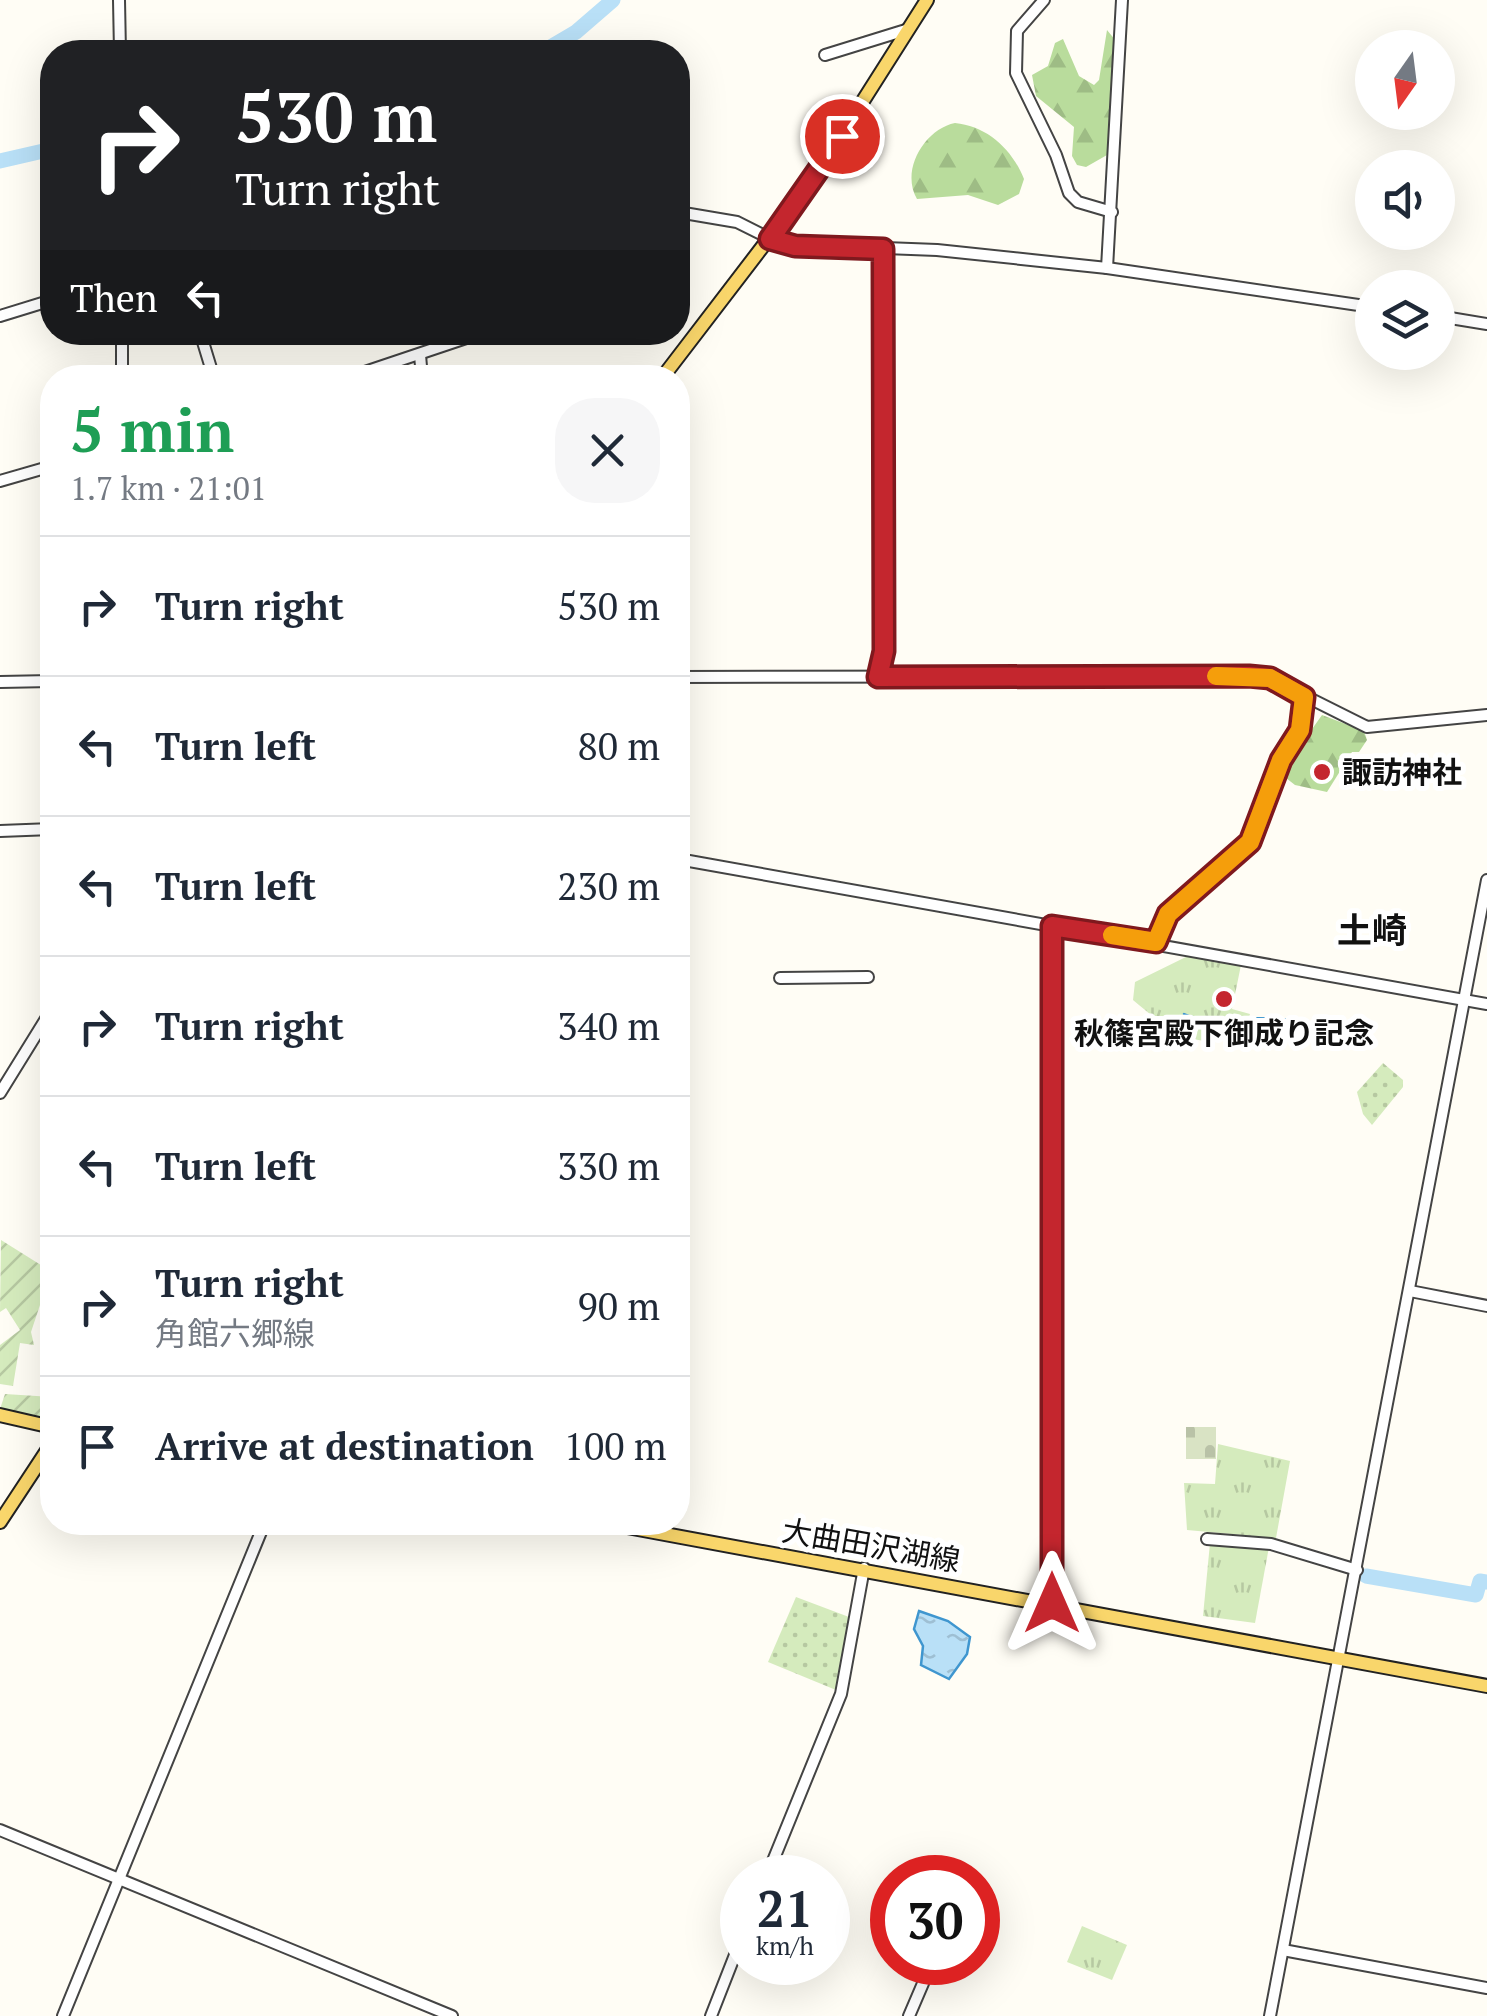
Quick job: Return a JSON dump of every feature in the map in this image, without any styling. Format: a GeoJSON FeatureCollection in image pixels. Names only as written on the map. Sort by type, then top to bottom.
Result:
{"type":"FeatureCollection","features":[{"type":"Feature","properties":{"kind":"main road"},"geometry":{"type":"LineString","coordinates":[[690,342],[770,239],[928,0]]}},
{"type":"Feature","properties":{"kind":"main road"},"geometry":{"type":"LineString","coordinates":[[672,365],[688,345]]}},
{"type":"Feature","properties":{"kind":"main road"},"geometry":{"type":"LineString","coordinates":[[0,1414],[40,1424]]}},
{"type":"Feature","properties":{"kind":"main road"},"geometry":{"type":"LineString","coordinates":[[0,1522],[40,1461]]}},
{"type":"Feature","properties":{"kind":"main road","name":"大曲田沢湖線"},"geometry":{"type":"LineString","coordinates":[[686,1535],[1487,1686]]}},
{"type":"Feature","properties":{"kind":"street"},"geometry":{"type":"LineString","coordinates":[[120,0],[120,40]]}},
{"type":"Feature","properties":{"kind":"street"},"geometry":{"type":"LineString","coordinates":[[1044,0],[1017,31],[1016,73],[1056,155],[1069,194],[1078,202],[1112,212]]}},
{"type":"Feature","properties":{"kind":"street"},"geometry":{"type":"LineString","coordinates":[[1107,268],[1122,0]]}},
{"type":"Feature","properties":{"kind":"street"},"geometry":{"type":"LineString","coordinates":[[825,55],[908,29]]}},
{"type":"Feature","properties":{"kind":"street"},"geometry":{"type":"LineString","coordinates":[[690,213],[714,215],[795,246],[883,249],[1107,268],[1355,304]]}},
{"type":"Feature","properties":{"kind":"street"},"geometry":{"type":"LineString","coordinates":[[878,677],[884,651],[883,249]]}},
{"type":"Feature","properties":{"kind":"street"},"geometry":{"type":"LineString","coordinates":[[0,316],[40,304]]}},
{"type":"Feature","properties":{"kind":"street"},"geometry":{"type":"LineString","coordinates":[[1455,319],[1487,324]]}},
{"type":"Feature","properties":{"kind":"street"},"geometry":{"type":"LineString","coordinates":[[390,365],[449,345]]}},
{"type":"Feature","properties":{"kind":"street"},"geometry":{"type":"LineString","coordinates":[[420,356],[421,365]]}},
{"type":"Feature","properties":{"kind":"street"},"geometry":{"type":"LineString","coordinates":[[0,481],[40,469]]}},
{"type":"Feature","properties":{"kind":"street"},"geometry":{"type":"LineString","coordinates":[[690,677],[1249,676],[1270,678],[1367,728],[1446,716],[1487,715]]}},
{"type":"Feature","properties":{"kind":"street"},"geometry":{"type":"LineString","coordinates":[[0,682],[40,681]]}},
{"type":"Feature","properties":{"kind":"street"},"geometry":{"type":"LineString","coordinates":[[1156,942],[1168,914],[1250,842],[1281,760],[1300,730],[1304,697]]}},
{"type":"Feature","properties":{"kind":"street"},"geometry":{"type":"LineString","coordinates":[[0,831],[40,829]]}},
{"type":"Feature","properties":{"kind":"street"},"geometry":{"type":"LineString","coordinates":[[690,861],[1487,1004]]}},
{"type":"Feature","properties":{"kind":"street"},"geometry":{"type":"LineString","coordinates":[[1270,2016],[1487,880]]}},
{"type":"Feature","properties":{"kind":"street"},"geometry":{"type":"LineString","coordinates":[[1052,926],[1052,1603]]}},
{"type":"Feature","properties":{"kind":"street"},"geometry":{"type":"LineString","coordinates":[[780,978],[868,978]]}},
{"type":"Feature","properties":{"kind":"street"},"geometry":{"type":"LineString","coordinates":[[0,1092],[40,1028]]}},
{"type":"Feature","properties":{"kind":"street"},"geometry":{"type":"LineString","coordinates":[[1410,1291],[1487,1306]]}},
{"type":"Feature","properties":{"kind":"street"},"geometry":{"type":"LineString","coordinates":[[63,2016],[260,1535]]}},
{"type":"Feature","properties":{"kind":"street"},"geometry":{"type":"LineString","coordinates":[[1207,1539],[1272,1544],[1358,1570]]}},
{"type":"Feature","properties":{"kind":"street"},"geometry":{"type":"LineString","coordinates":[[775,1855],[841,1694],[864,1568]]}},
{"type":"Feature","properties":{"kind":"street"},"geometry":{"type":"LineString","coordinates":[[0,1830],[452,2016]]}},
{"type":"Feature","properties":{"kind":"street"},"geometry":{"type":"LineString","coordinates":[[1283,1950],[1487,1988]]}},
{"type":"Feature","properties":{"kind":"street"},"geometry":{"type":"LineString","coordinates":[[711,2016],[723,1985]]}},
{"type":"Feature","properties":{"kind":"street"},"geometry":{"type":"LineString","coordinates":[[909,2016],[922,1985]]}},
{"type":"Feature","properties":{"kind":"green space"},"geometry":{"type":"Polygon","coordinates":[[[1107,30],[1116,41],[1110,148],[1107,155],[1086,167],[1077,165],[1072,156],[1074,127],[1036,96],[1032,75],[1048,66],[1055,43],[1063,39],[1079,76],[1094,85],[1099,80],[1107,30]]]}},
{"type":"Feature","properties":{"kind":"green space"},"geometry":{"type":"Polygon","coordinates":[[[955,123],[988,134],[1005,149],[1024,179],[1019,194],[998,205],[968,195],[917,199],[912,176],[918,152],[934,133],[955,123]]]}},
{"type":"Feature","properties":{"kind":"green space"},"geometry":{"type":"Polygon","coordinates":[[[1322,715],[1364,731],[1367,740],[1359,752],[1352,752],[1327,792],[1295,785],[1286,778],[1293,756],[1322,715]]]}},
{"type":"Feature","properties":{"kind":"green space"},"geometry":{"type":"Polygon","coordinates":[[[1192,954],[1241,965],[1232,1009],[1250,1014],[1245,1031],[1213,1041],[1198,1040],[1172,1030],[1133,1000],[1135,982],[1192,954]]]}},
{"type":"Feature","properties":{"kind":"green space"},"geometry":{"type":"Polygon","coordinates":[[[1383,1063],[1403,1080],[1403,1087],[1372,1125],[1363,1114],[1357,1092],[1383,1063]]]}},
{"type":"Feature","properties":{"kind":"green space"},"geometry":{"type":"Polygon","coordinates":[[[1,1240],[40,1264],[40,1305],[31,1332],[34,1345],[20,1343],[13,1386],[0,1384],[0,1345],[20,1330],[6,1308],[0,1312],[1,1240]]]}},
{"type":"Feature","properties":{"kind":"green space"},"geometry":{"type":"Polygon","coordinates":[[[5,1394],[40,1396],[40,1417],[0,1409],[5,1394]]]}},
{"type":"Feature","properties":{"kind":"green space"},"geometry":{"type":"Polygon","coordinates":[[[1186,1427],[1216,1427],[1216,1459],[1186,1459],[1186,1427]]]}},
{"type":"Feature","properties":{"kind":"green space"},"geometry":{"type":"Polygon","coordinates":[[[1218,1444],[1290,1461],[1276,1538],[1187,1530],[1184,1483],[1215,1484],[1218,1444]]]}},
{"type":"Feature","properties":{"kind":"green space"},"geometry":{"type":"Polygon","coordinates":[[[1210,1543],[1269,1547],[1255,1623],[1203,1616],[1210,1543]]]}},
{"type":"Feature","properties":{"kind":"green space"},"geometry":{"type":"Polygon","coordinates":[[[796,1597],[849,1617],[836,1690],[768,1662],[796,1597]]]}},
{"type":"Feature","properties":{"kind":"green space"},"geometry":{"type":"Polygon","coordinates":[[[1082,1926],[1127,1945],[1112,1980],[1067,1962],[1082,1926]]]}},
{"type":"Feature","properties":{"kind":"water"},"geometry":{"type":"Polygon","coordinates":[[[919,1611],[948,1621],[970,1637],[967,1654],[949,1679],[921,1665],[923,1646],[914,1629],[919,1611]]]}},
{"type":"Feature","properties":{"kind":"waterway"},"geometry":{"type":"LineString","coordinates":[[562,40],[613,0]]}},
{"type":"Feature","properties":{"kind":"waterway"},"geometry":{"type":"LineString","coordinates":[[0,161],[40,152]]}},
{"type":"Feature","properties":{"kind":"waterway"},"geometry":{"type":"LineString","coordinates":[[1184,1014],[1204,1019],[1287,1020]]}},
{"type":"Feature","properties":{"kind":"waterway"},"geometry":{"type":"LineString","coordinates":[[1366,1576],[1476,1595],[1480,1581],[1487,1582]]}},
{"type":"Feature","properties":{"kind":"slow traffic"},"geometry":{"type":"LineString","coordinates":[[1112,935],[1156,942],[1168,914],[1209,872],[1242,852],[1250,842],[1281,760],[1300,730],[1304,697],[1270,678],[1216,676]]}},
{"type":"Feature","properties":{"kind":"place","name":"諏訪神社"},"geometry":{"type":"Point","coordinates":[1322,772]}},
{"type":"Feature","properties":{"kind":"place","name":"秋篠宮殿下御成り記念"},"geometry":{"type":"Point","coordinates":[1224,999]}},
{"type":"Feature","properties":{"kind":"district","name":"土崎"},"geometry":{"type":"Point","coordinates":[1372,930]}},
{"type":"Feature","properties":{"kind":"route"},"geometry":{"type":"LineString","coordinates":[[842,136],[770,239],[795,246],[883,249],[884,651],[878,677],[1249,676],[1270,678],[1304,697],[1300,730],[1281,760],[1250,842],[1234,858],[1209,872],[1168,914],[1156,942],[1052,926],[1052,1603]]}}]}
